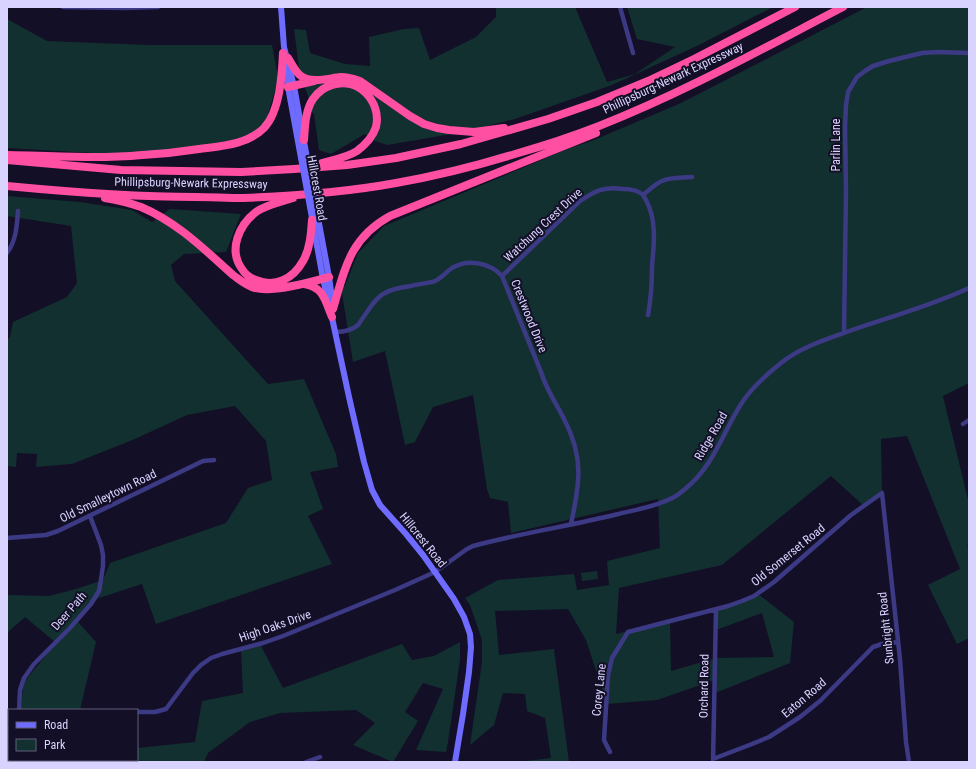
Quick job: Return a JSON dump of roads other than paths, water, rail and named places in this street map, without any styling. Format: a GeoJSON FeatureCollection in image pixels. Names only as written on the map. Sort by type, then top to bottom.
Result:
{"type":"FeatureCollection","features":[{"type":"Feature","properties":{"kind":"highway","name":"Phillipsburg-Newark Expressway"},"geometry":{"type":"LineString","coordinates":[[7,160],[121,170],[241,172],[347,165],[396,158],[461,144],[597,102],[628,90],[694,59],[795,7]]}},
{"type":"Feature","properties":{"kind":"highway","name":"Phillipsburg-Newark Expressway"},"geometry":{"type":"LineString","coordinates":[[7,186],[79,193],[170,197],[242,198],[346,190],[396,183],[498,159],[556,142],[598,126],[656,102],[707,78],[843,7]]}},
{"type":"Feature","properties":{"kind":"highway"},"geometry":{"type":"LineString","coordinates":[[285,52],[301,76],[308,79],[320,80]]}},
{"type":"Feature","properties":{"kind":"highway"},"geometry":{"type":"LineString","coordinates":[[7,155],[79,157],[141,156],[234,144],[250,138],[264,128],[273,114],[279,90],[285,52]]}},
{"type":"Feature","properties":{"kind":"highway"},"geometry":{"type":"LineString","coordinates":[[291,87],[320,80],[343,77],[355,79],[410,116],[424,124],[437,128],[474,132],[522,126]]}},
{"type":"Feature","properties":{"kind":"highway"},"geometry":{"type":"LineString","coordinates":[[333,313],[343,273],[353,250],[366,233],[383,220],[631,118],[657,106],[707,78]]}},
{"type":"Feature","properties":{"kind":"highway"},"geometry":{"type":"LineString","coordinates":[[294,169],[337,159],[356,152],[367,142],[376,126],[377,118],[376,110],[371,98],[359,87],[352,84],[335,84],[326,87],[312,99],[307,110],[304,140]]}},
{"type":"Feature","properties":{"kind":"highway"},"geometry":{"type":"LineString","coordinates":[[79,193],[140,206],[154,213],[172,223],[233,275],[254,288],[264,290],[274,289],[326,278]]}},
{"type":"Feature","properties":{"kind":"highway"},"geometry":{"type":"LineString","coordinates":[[304,194],[256,212],[243,226],[238,236],[236,248],[238,263],[252,278],[262,282],[268,283],[283,280],[292,274],[303,261],[310,239],[312,220]]}},
{"type":"Feature","properties":{"kind":"highway"},"geometry":{"type":"LineString","coordinates":[[302,284],[311,285],[322,293],[333,313]]}},
{"type":"Feature","properties":{"kind":"main road","name":"Hillcrest Road"},"geometry":{"type":"LineString","coordinates":[[281,7],[285,52],[336,332],[350,403],[372,490],[380,505],[423,554],[454,599],[464,617],[471,640],[467,686],[455,762]]}},
{"type":"Feature","properties":{"kind":"main road","name":"Hillcrest Road"},"geometry":{"type":"LineString","coordinates":[[291,87],[304,140],[304,158]]}},
{"type":"Feature","properties":{"kind":"main road","name":"Hillcrest Road"},"geometry":{"type":"LineString","coordinates":[[313,207],[312,220],[326,278]]}},
{"type":"Feature","properties":{"kind":"street"},"geometry":{"type":"LineString","coordinates":[[63,7],[158,7]]}},
{"type":"Feature","properties":{"kind":"street"},"geometry":{"type":"LineString","coordinates":[[620,7],[633,53]]}},
{"type":"Feature","properties":{"kind":"street","name":"Parlin Lane"},"geometry":{"type":"LineString","coordinates":[[844,333],[846,190],[845,127],[848,92],[857,77],[873,66],[922,53],[969,53]]}},
{"type":"Feature","properties":{"kind":"street"},"geometry":{"type":"LineString","coordinates":[[648,315],[651,299],[654,229],[651,212],[643,195],[664,180],[671,178],[692,177]]}},
{"type":"Feature","properties":{"kind":"street","name":"Watchung Crest Drive"},"geometry":{"type":"LineString","coordinates":[[502,276],[580,201],[591,194],[601,190],[614,188],[633,190],[643,195]]}},
{"type":"Feature","properties":{"kind":"street"},"geometry":{"type":"LineString","coordinates":[[7,253],[12,247],[15,238],[18,211]]}},
{"type":"Feature","properties":{"kind":"street","name":"Crestwood Drive"},"geometry":{"type":"LineString","coordinates":[[336,332],[344,332],[358,326],[378,298],[386,292],[435,282],[453,267],[465,262],[482,264],[498,271],[502,276],[541,372],[543,381],[571,434],[577,456],[578,469],[578,488],[571,524]]}},
{"type":"Feature","properties":{"kind":"street","name":"Ridge Road"},"geometry":{"type":"LineString","coordinates":[[435,572],[473,546],[605,517],[652,505],[678,495],[689,486],[708,464],[746,396],[782,362],[801,350],[830,338],[949,297],[969,288]]}},
{"type":"Feature","properties":{"kind":"street"},"geometry":{"type":"LineString","coordinates":[[963,424],[969,420]]}},
{"type":"Feature","properties":{"kind":"street","name":"Old Smalleytown Road"},"geometry":{"type":"LineString","coordinates":[[7,538],[46,535],[58,532],[204,461],[214,460]]}},
{"type":"Feature","properties":{"kind":"street","name":"Old Somerset Road"},"geometry":{"type":"LineString","coordinates":[[628,632],[742,601],[763,590],[851,515],[882,493]]}},
{"type":"Feature","properties":{"kind":"street","name":"Sunbright Road"},"geometry":{"type":"LineString","coordinates":[[882,493],[909,762]]}},
{"type":"Feature","properties":{"kind":"street","name":"Deer Path"},"geometry":{"type":"LineString","coordinates":[[19,709],[20,690],[24,678],[34,664],[91,604],[99,591],[103,566],[103,555],[101,545],[90,516]]}},
{"type":"Feature","properties":{"kind":"street","name":"High Oaks Drive"},"geometry":{"type":"LineString","coordinates":[[138,712],[155,712],[166,709],[193,673],[211,658],[283,636],[435,572]]}},
{"type":"Feature","properties":{"kind":"street","name":"Orchard Road"},"geometry":{"type":"LineString","coordinates":[[713,760],[716,609]]}},
{"type":"Feature","properties":{"kind":"street","name":"Corey Lane"},"geometry":{"type":"LineString","coordinates":[[610,752],[604,740],[608,675],[612,658],[628,632]]}},
{"type":"Feature","properties":{"kind":"street","name":"Eaton Road"},"geometry":{"type":"LineString","coordinates":[[713,760],[752,744],[783,728],[820,701],[873,647],[898,642]]}},
{"type":"Feature","properties":{"kind":"street"},"geometry":{"type":"LineString","coordinates":[[306,762],[320,757]]}}]}
